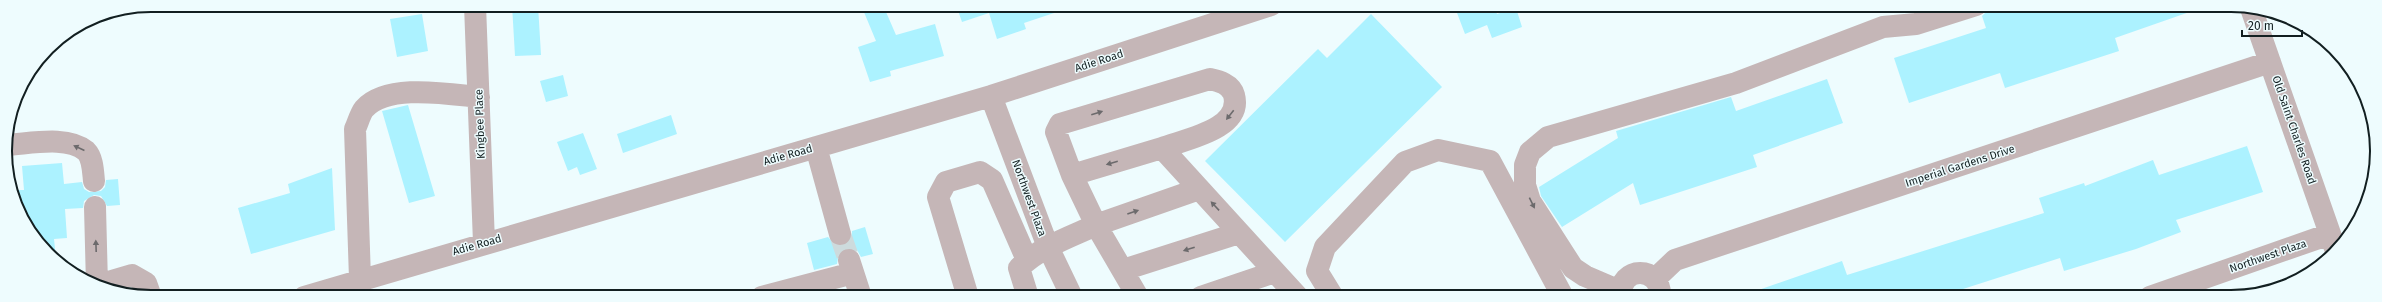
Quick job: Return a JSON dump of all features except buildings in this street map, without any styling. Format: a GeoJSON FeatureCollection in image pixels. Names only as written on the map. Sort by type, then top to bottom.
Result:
{"type":"FeatureCollection","features":[{"type":"Feature","properties":{"kind":"street","name":"Kingbee Place"},"geometry":{"type":"LineString","coordinates":[[475,12],[484,242]]}},
{"type":"Feature","properties":{"kind":"street","name":"Adie Road"},"geometry":{"type":"LineString","coordinates":[[326,290],[484,242],[991,96],[1249,12]]}},
{"type":"Feature","properties":{"kind":"street"},"geometry":{"type":"LineString","coordinates":[[1613,290],[1585,276],[1573,268],[1530,201],[1525,184],[1525,165],[1530,152],[1548,137],[1736,83],[1882,27],[1916,24],[1954,12]]}},
{"type":"Feature","properties":{"kind":"street","name":"Old Saint Charles Road"},"geometry":{"type":"LineString","coordinates":[[2254,14],[2333,243]]}},
{"type":"Feature","properties":{"kind":"street","name":"Imperial Gardens Drive"},"geometry":{"type":"LineString","coordinates":[[1621,290],[1622,284],[1631,274],[1645,273],[1657,288],[1675,260],[2270,62]]}},
{"type":"Feature","properties":{"kind":"street"},"geometry":{"type":"LineString","coordinates":[[1072,175],[1162,148],[1211,131],[1231,118],[1236,106],[1234,92],[1222,81],[1210,79],[1060,124],[1056,132],[1072,175],[1096,225],[1134,290]]}},
{"type":"Feature","properties":{"kind":"street"},"geometry":{"type":"LineString","coordinates":[[360,279],[355,129],[363,109],[379,98],[402,93],[433,93],[479,97]]}},
{"type":"Feature","properties":{"kind":"street","name":"Northwest Plaza"},"geometry":{"type":"LineString","coordinates":[[991,96],[1048,247],[1069,290]]}},
{"type":"Feature","properties":{"kind":"street"},"geometry":{"type":"LineString","coordinates":[[12,145],[62,143],[76,146],[86,152],[90,159],[94,181]]}},
{"type":"Feature","properties":{"kind":"street"},"geometry":{"type":"LineString","coordinates":[[816,147],[840,234]]}},
{"type":"Feature","properties":{"kind":"street"},"geometry":{"type":"LineString","coordinates":[[1162,148],[1292,290]]}},
{"type":"Feature","properties":{"kind":"street"},"geometry":{"type":"LineString","coordinates":[[1329,290],[1317,271],[1325,247],[1405,162],[1438,150],[1490,161],[1559,290]]}},
{"type":"Feature","properties":{"kind":"street"},"geometry":{"type":"LineString","coordinates":[[966,290],[938,197],[946,182],[980,172],[992,180],[1027,260]]}},
{"type":"Feature","properties":{"kind":"street"},"geometry":{"type":"LineString","coordinates":[[1026,290],[1019,268],[1027,260],[1048,247],[1096,225],[1199,189]]}},
{"type":"Feature","properties":{"kind":"street"},"geometry":{"type":"LineString","coordinates":[[95,207],[98,279]]}},
{"type":"Feature","properties":{"kind":"street"},"geometry":{"type":"LineString","coordinates":[[1123,270],[1239,233]]}},
{"type":"Feature","properties":{"kind":"street","name":"Northwest Plaza"},"geometry":{"type":"LineString","coordinates":[[2170,290],[2205,278],[2333,243]]}},
{"type":"Feature","properties":{"kind":"street"},"geometry":{"type":"LineString","coordinates":[[783,290],[851,267],[859,290]]}},
{"type":"Feature","properties":{"kind":"street"},"geometry":{"type":"LineString","coordinates":[[1222,290],[1275,272]]}},
{"type":"Feature","properties":{"kind":"street"},"geometry":{"type":"LineString","coordinates":[[106,283],[132,275],[146,283],[148,290]]}},
{"type":"Feature","properties":{"kind":"street"},"geometry":{"type":"LineString","coordinates":[[2196,290],[2205,278]]}},
{"type":"Feature","properties":{"kind":"tunnel"},"geometry":{"type":"LineString","coordinates":[[840,234],[849,260]]}}]}
